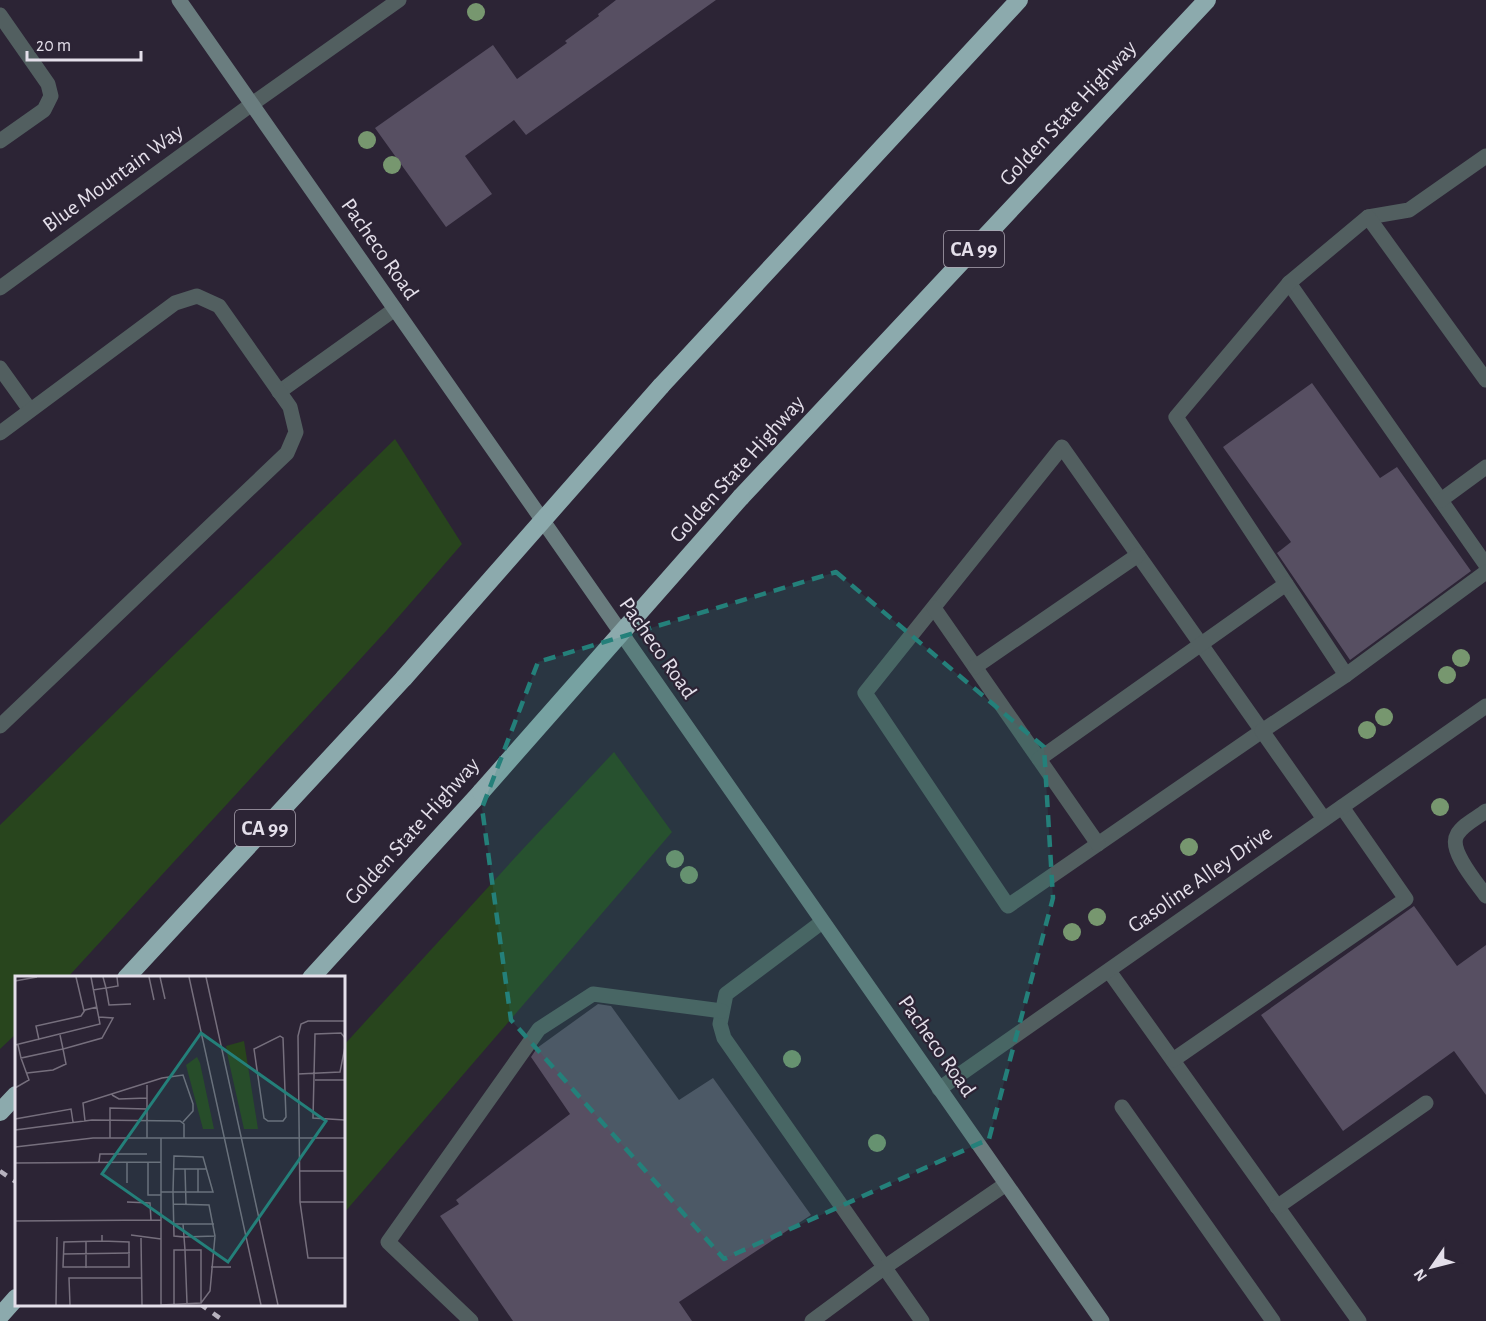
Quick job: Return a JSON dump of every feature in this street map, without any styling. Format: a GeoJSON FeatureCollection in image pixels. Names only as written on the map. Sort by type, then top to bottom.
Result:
{"type":"FeatureCollection","features":[{"type":"Feature","properties":{"kind":"highway","name":"CA 99"},"geometry":{"type":"LineString","coordinates":[[128,976],[404,678],[662,386],[1019,0]]}},
{"type":"Feature","properties":{"kind":"highway","name":"Golden State Highway"},"geometry":{"type":"LineString","coordinates":[[313,976],[481,792],[741,498],[1207,0]]}},
{"type":"Feature","properties":{"kind":"highway"},"geometry":{"type":"LineString","coordinates":[[0,1113],[15,1096]]}},
{"type":"Feature","properties":{"kind":"highway"},"geometry":{"type":"LineString","coordinates":[[0,1316],[15,1299]]}},
{"type":"Feature","properties":{"kind":"street","name":"Pacheco Road"},"geometry":{"type":"LineString","coordinates":[[179,0],[1102,1321]]}},
{"type":"Feature","properties":{"kind":"street","name":"Blue Mountain Way"},"geometry":{"type":"LineString","coordinates":[[0,288],[399,0]]}},
{"type":"Feature","properties":{"kind":"street"},"geometry":{"type":"LineString","coordinates":[[0,15],[48,84],[51,96],[44,110],[0,141]]}},
{"type":"Feature","properties":{"kind":"street"},"geometry":{"type":"LineString","coordinates":[[1346,675],[1176,417],[1289,283],[1368,217],[1409,210],[1486,156]]}},
{"type":"Feature","properties":{"kind":"street"},"geometry":{"type":"LineString","coordinates":[[1368,217],[1486,380]]}},
{"type":"Feature","properties":{"kind":"street"},"geometry":{"type":"LineString","coordinates":[[1289,283],[1486,565]]}},
{"type":"Feature","properties":{"kind":"street"},"geometry":{"type":"LineString","coordinates":[[0,433],[175,303],[197,296],[219,306],[290,407],[296,432],[286,453],[0,726]]}},
{"type":"Feature","properties":{"kind":"street"},"geometry":{"type":"LineString","coordinates":[[279,392],[395,309]]}},
{"type":"Feature","properties":{"kind":"street"},"geometry":{"type":"LineString","coordinates":[[0,368],[30,410]]}},
{"type":"Feature","properties":{"kind":"street"},"geometry":{"type":"LineString","coordinates":[[1324,819],[1262,731],[1200,644],[1062,447],[865,693],[1008,906],[1262,731],[1346,675],[1486,572]]}},
{"type":"Feature","properties":{"kind":"street"},"geometry":{"type":"LineString","coordinates":[[1441,500],[1486,467]]}},
{"type":"Feature","properties":{"kind":"street"},"geometry":{"type":"LineString","coordinates":[[975,667],[1138,555]]}},
{"type":"Feature","properties":{"kind":"street"},"geometry":{"type":"LineString","coordinates":[[1039,759],[1286,584]]}},
{"type":"Feature","properties":{"kind":"street"},"geometry":{"type":"LineString","coordinates":[[934,608],[1098,844]]}},
{"type":"Feature","properties":{"kind":"street","name":"Gasoline Alley Drive"},"geometry":{"type":"LineString","coordinates":[[939,1089],[1486,706]]}},
{"type":"Feature","properties":{"kind":"street"},"geometry":{"type":"LineString","coordinates":[[1173,1060],[1406,899],[1342,807]]}},
{"type":"Feature","properties":{"kind":"street"},"geometry":{"type":"LineString","coordinates":[[1486,811],[1464,826],[1456,836],[1454,846],[1461,861],[1486,896]]}},
{"type":"Feature","properties":{"kind":"street"},"geometry":{"type":"LineString","coordinates":[[822,922],[726,993],[720,1024],[724,1038],[922,1321]]}},
{"type":"Feature","properties":{"kind":"street"},"geometry":{"type":"LineString","coordinates":[[1109,971],[1359,1321]]}},
{"type":"Feature","properties":{"kind":"street"},"geometry":{"type":"LineString","coordinates":[[471,1321],[388,1242],[539,1029],[593,994],[722,1011]]}},
{"type":"Feature","properties":{"kind":"street"},"geometry":{"type":"LineString","coordinates":[[1278,1207],[1426,1103]]}},
{"type":"Feature","properties":{"kind":"street"},"geometry":{"type":"LineString","coordinates":[[1122,1107],[1273,1321]]}},
{"type":"Feature","properties":{"kind":"street"},"geometry":{"type":"LineString","coordinates":[[812,1321],[885,1267],[1006,1184]]}},
{"type":"Feature","properties":{"kind":"highlighted area"},"geometry":{"type":"Polygon","coordinates":[[[836,572],[1044,747],[1053,898],[989,1139],[724,1259],[511,1020],[482,808],[538,662],[836,572]]]}},
{"type":"Feature","properties":{"kind":"green space"},"geometry":{"type":"Polygon","coordinates":[[[395,439],[462,544],[387,630],[69,976],[15,976],[15,1035],[0,1049],[0,825],[395,439]]]}},
{"type":"Feature","properties":{"kind":"green space"},"geometry":{"type":"Polygon","coordinates":[[[614,752],[672,832],[345,1212],[345,1044],[614,752]]]}},
{"type":"Feature","properties":{"kind":"building"},"geometry":{"type":"Polygon","coordinates":[[[616,0],[716,0],[526,135],[514,120],[465,156],[492,194],[446,227],[375,128],[493,45],[517,79],[567,43],[565,41],[599,16],[598,14],[616,0]]]}},
{"type":"Feature","properties":{"kind":"building"},"geometry":{"type":"Polygon","coordinates":[[[1312,383],[1380,478],[1397,467],[1471,571],[1350,660],[1277,553],[1291,542],[1223,447],[1312,383]]]}},
{"type":"Feature","properties":{"kind":"building"},"geometry":{"type":"Polygon","coordinates":[[[1414,906],[1457,966],[1486,945],[1486,1095],[1454,1051],[1343,1131],[1261,1015],[1414,906]]]}},
{"type":"Feature","properties":{"kind":"building"},"geometry":{"type":"Polygon","coordinates":[[[598,1004],[611,1006],[679,1100],[713,1078],[811,1215],[679,1302],[692,1321],[513,1321],[440,1216],[459,1204],[456,1200],[570,1114],[531,1057],[537,1048],[598,1004]]]}},
{"type":"Feature","properties":{"kind":"railway"},"geometry":{"type":"LineString","coordinates":[[0,1171],[15,1181]]}},
{"type":"Feature","properties":{"kind":"railway"},"geometry":{"type":"LineString","coordinates":[[203,1306],[224,1321]]}}]}
